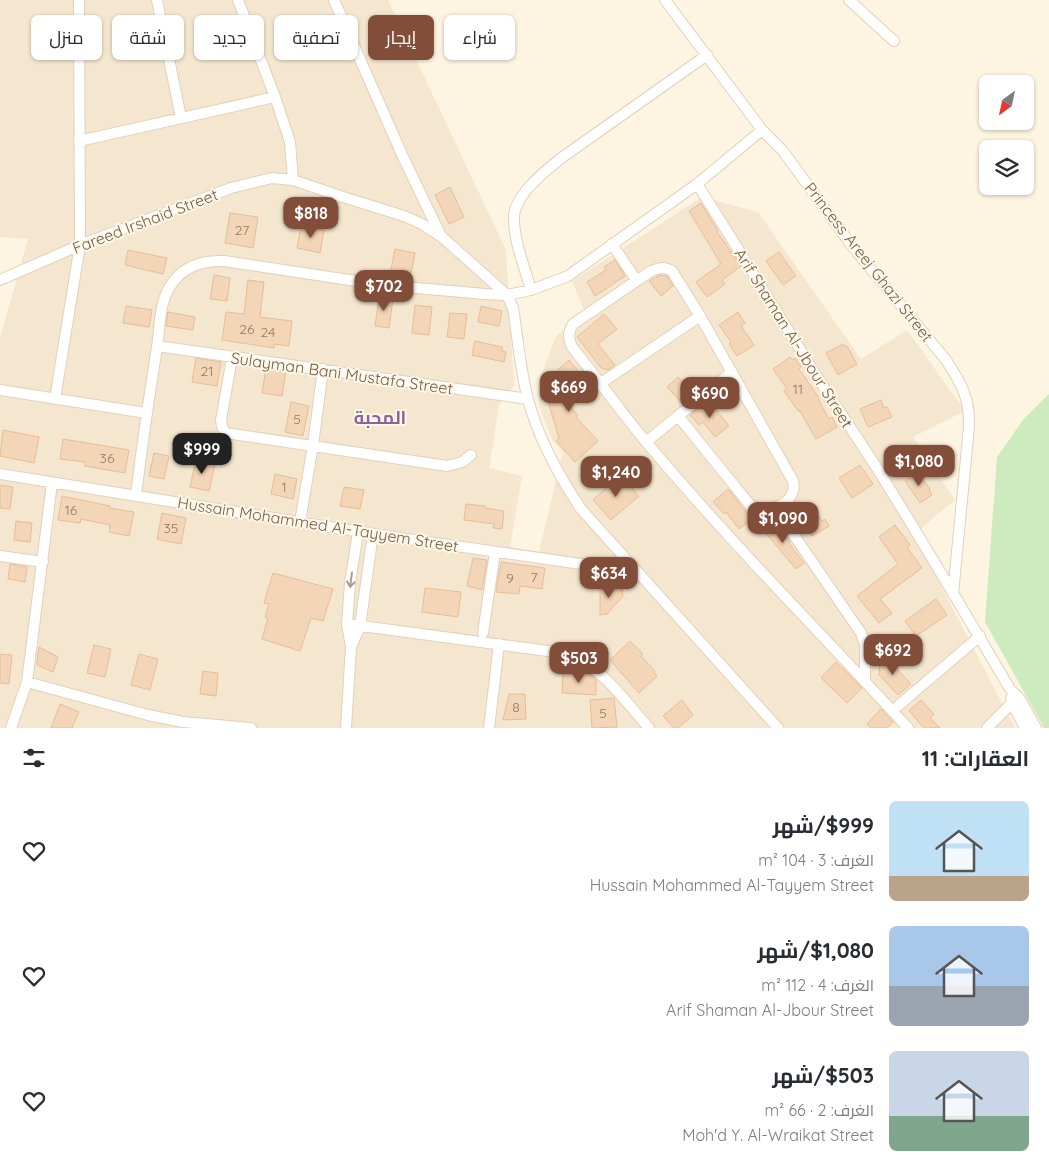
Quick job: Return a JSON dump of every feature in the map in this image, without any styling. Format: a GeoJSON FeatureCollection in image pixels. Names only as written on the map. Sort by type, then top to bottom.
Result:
{"type":"FeatureCollection","features":[{"type":"Feature","properties":{"kind":"street"},"geometry":{"type":"LineString","coordinates":[[55,399],[80,245],[79,0]]}},
{"type":"Feature","properties":{"kind":"street"},"geometry":{"type":"LineString","coordinates":[[157,0],[181,118]]}},
{"type":"Feature","properties":{"kind":"street"},"geometry":{"type":"LineString","coordinates":[[238,0],[275,96],[290,142],[293,180]]}},
{"type":"Feature","properties":{"kind":"street"},"geometry":{"type":"LineString","coordinates":[[334,0],[442,237],[507,295],[513,308],[528,399],[539,431],[564,484],[581,509],[778,728]]}},
{"type":"Feature","properties":{"kind":"street","name":"Princess Areej Ghazi Street"},"geometry":{"type":"LineString","coordinates":[[665,0],[762,130],[783,151],[852,246],[946,360],[962,386],[970,409],[953,594]]}},
{"type":"Feature","properties":{"kind":"street"},"geometry":{"type":"LineString","coordinates":[[849,0],[894,41]]}},
{"type":"Feature","properties":{"kind":"street"},"geometry":{"type":"LineString","coordinates":[[531,290],[513,217],[518,202],[526,189],[560,159],[707,56]]}},
{"type":"Feature","properties":{"kind":"street"},"geometry":{"type":"LineString","coordinates":[[79,141],[275,96]]}},
{"type":"Feature","properties":{"kind":"street"},"geometry":{"type":"LineString","coordinates":[[136,495],[162,305],[168,288],[188,267],[204,262],[224,261],[382,285],[507,295],[531,290],[568,276],[697,184],[762,130]]}},
{"type":"Feature","properties":{"kind":"street","name":"Fareed Irshaid Street"},"geometry":{"type":"LineString","coordinates":[[0,280],[80,245],[231,188],[272,178],[293,180],[404,216],[442,237]]}},
{"type":"Feature","properties":{"kind":"street","name":"Arif Shaman Al-Jbour Street"},"geometry":{"type":"LineString","coordinates":[[697,184],[742,253],[821,384],[890,490],[953,594]]}},
{"type":"Feature","properties":{"kind":"street"},"geometry":{"type":"LineString","coordinates":[[612,244],[636,280]]}},
{"type":"Feature","properties":{"kind":"street"},"geometry":{"type":"LineString","coordinates":[[678,416],[750,505],[761,510],[776,509],[792,493],[793,481],[732,372],[677,278],[672,271],[666,268],[651,270],[573,324],[569,332],[569,340],[572,347],[646,442],[741,550],[908,728]]}},
{"type":"Feature","properties":{"kind":"street"},"geometry":{"type":"LineString","coordinates":[[601,383],[700,316]]}},
{"type":"Feature","properties":{"kind":"street","name":"Sulayman Bani Mustafa Street"},"geometry":{"type":"LineString","coordinates":[[157,346],[528,399]]}},
{"type":"Feature","properties":{"kind":"street"},"geometry":{"type":"LineString","coordinates":[[232,358],[221,420],[224,430],[231,434],[447,466],[462,462],[471,455]]}},
{"type":"Feature","properties":{"kind":"street"},"geometry":{"type":"LineString","coordinates":[[300,522],[323,369]]}},
{"type":"Feature","properties":{"kind":"street"},"geometry":{"type":"LineString","coordinates":[[646,442],[732,372]]}},
{"type":"Feature","properties":{"kind":"street"},"geometry":{"type":"LineString","coordinates":[[0,390],[146,413]]}},
{"type":"Feature","properties":{"kind":"street","name":"Hussain Mohammed Al-Tayyem Street"},"geometry":{"type":"LineString","coordinates":[[0,474],[358,532],[637,572]]}},
{"type":"Feature","properties":{"kind":"street"},"geometry":{"type":"LineString","coordinates":[[11,728],[27,682],[52,483]]}},
{"type":"Feature","properties":{"kind":"street"},"geometry":{"type":"LineString","coordinates":[[776,509],[861,633],[865,645],[865,682]]}},
{"type":"Feature","properties":{"kind":"street"},"geometry":{"type":"LineString","coordinates":[[346,728],[351,647],[347,624],[350,583],[358,532]]}},
{"type":"Feature","properties":{"kind":"street"},"geometry":{"type":"LineString","coordinates":[[351,647],[360,626],[373,534]]}},
{"type":"Feature","properties":{"kind":"street"},"geometry":{"type":"LineString","coordinates":[[483,633],[495,552]]}},
{"type":"Feature","properties":{"kind":"street"},"geometry":{"type":"LineString","coordinates":[[0,556],[43,562]]}},
{"type":"Feature","properties":{"kind":"street"},"geometry":{"type":"LineString","coordinates":[[953,594],[980,636],[1010,689],[1025,728]]}},
{"type":"Feature","properties":{"kind":"street"},"geometry":{"type":"LineString","coordinates":[[347,624],[570,654],[585,662],[604,677],[649,728]]}},
{"type":"Feature","properties":{"kind":"street"},"geometry":{"type":"LineString","coordinates":[[892,711],[980,636]]}},
{"type":"Feature","properties":{"kind":"street"},"geometry":{"type":"LineString","coordinates":[[490,728],[499,644]]}},
{"type":"Feature","properties":{"kind":"street"},"geometry":{"type":"LineString","coordinates":[[27,682],[157,717],[183,722],[251,728]]}},
{"type":"Feature","properties":{"kind":"street"},"geometry":{"type":"LineString","coordinates":[[987,728],[1016,701]]}},
{"type":"Feature","properties":{"kind":"street"},"geometry":{"type":"LineString","coordinates":[[1016,701],[1036,728]]}},
{"type":"Feature","properties":{"kind":"shaded area"},"geometry":{"type":"Polygon","coordinates":[[[0,0],[388,0],[395,15],[368,15],[368,60],[416,60],[506,250],[514,385],[499,406],[489,468],[522,476],[508,560],[536,564],[563,452],[552,440],[539,405],[540,379],[555,338],[584,310],[572,281],[702,197],[758,212],[861,359],[907,330],[965,411],[913,437],[955,500],[914,534],[1015,728],[0,728],[0,338],[28,239],[0,237],[0,0]]]}},
{"type":"Feature","properties":{"kind":"green space"},"geometry":{"type":"Polygon","coordinates":[[[1049,394],[1049,728],[1044,728],[985,622],[997,457],[1023,420],[1049,394]]]}},
{"type":"Feature","properties":{"kind":"building"},"geometry":{"type":"Polygon","coordinates":[[[450,187],[464,217],[449,224],[435,195],[450,187]]]}},
{"type":"Feature","properties":{"kind":"building"},"geometry":{"type":"Polygon","coordinates":[[[701,203],[717,232],[741,266],[722,280],[725,284],[707,297],[696,282],[721,264],[689,211],[701,203]]]}},
{"type":"Feature","properties":{"kind":"building"},"geometry":{"type":"Polygon","coordinates":[[[230,213],[258,217],[253,248],[225,243],[230,213]]]}},
{"type":"Feature","properties":{"kind":"building"},"geometry":{"type":"Polygon","coordinates":[[[301,226],[324,230],[320,253],[297,248],[301,226]]]}},
{"type":"Feature","properties":{"kind":"building"},"geometry":{"type":"Polygon","coordinates":[[[395,249],[415,253],[410,278],[390,274],[395,249]]]}},
{"type":"Feature","properties":{"kind":"building"},"geometry":{"type":"Polygon","coordinates":[[[128,250],[167,258],[163,274],[125,265],[128,250]]]}},
{"type":"Feature","properties":{"kind":"building"},"geometry":{"type":"Polygon","coordinates":[[[779,252],[796,276],[783,285],[766,261],[779,252]]]}},
{"type":"Feature","properties":{"kind":"building"},"geometry":{"type":"Polygon","coordinates":[[[615,260],[625,276],[595,296],[587,282],[606,270],[604,267],[615,260]]]}},
{"type":"Feature","properties":{"kind":"building"},"geometry":{"type":"Polygon","coordinates":[[[214,275],[230,278],[227,301],[210,299],[214,275]]]}},
{"type":"Feature","properties":{"kind":"building"},"geometry":{"type":"Polygon","coordinates":[[[660,275],[667,276],[673,286],[661,296],[649,281],[660,275]]]}},
{"type":"Feature","properties":{"kind":"building"},"geometry":{"type":"Polygon","coordinates":[[[248,280],[264,282],[260,317],[292,321],[289,346],[274,344],[274,348],[222,340],[226,312],[244,314],[248,280]]]}},
{"type":"Feature","properties":{"kind":"building"},"geometry":{"type":"Polygon","coordinates":[[[379,297],[393,299],[389,328],[375,326],[379,297]]]}},
{"type":"Feature","properties":{"kind":"building"},"geometry":{"type":"Polygon","coordinates":[[[415,305],[432,307],[429,335],[412,333],[415,305]]]}},
{"type":"Feature","properties":{"kind":"building"},"geometry":{"type":"Polygon","coordinates":[[[126,306],[152,310],[149,327],[123,323],[126,306]]]}},
{"type":"Feature","properties":{"kind":"building"},"geometry":{"type":"Polygon","coordinates":[[[481,306],[502,311],[499,326],[478,322],[481,306]]]}},
{"type":"Feature","properties":{"kind":"building"},"geometry":{"type":"Polygon","coordinates":[[[168,312],[195,317],[193,330],[166,326],[168,312]]]}},
{"type":"Feature","properties":{"kind":"building"},"geometry":{"type":"Polygon","coordinates":[[[738,312],[745,323],[741,326],[754,345],[737,356],[729,344],[731,342],[719,325],[738,312]]]}},
{"type":"Feature","properties":{"kind":"building"},"geometry":{"type":"Polygon","coordinates":[[[450,313],[467,314],[464,339],[447,337],[450,313]]]}},
{"type":"Feature","properties":{"kind":"building"},"geometry":{"type":"Polygon","coordinates":[[[604,314],[617,329],[598,344],[615,365],[608,370],[601,368],[577,337],[604,314]]]}},
{"type":"Feature","properties":{"kind":"building"},"geometry":{"type":"Polygon","coordinates":[[[475,341],[502,347],[502,351],[506,352],[504,362],[472,355],[475,341]]]}},
{"type":"Feature","properties":{"kind":"building"},"geometry":{"type":"Polygon","coordinates":[[[843,344],[845,347],[847,346],[857,364],[838,375],[826,353],[843,344]]]}},
{"type":"Feature","properties":{"kind":"building"},"geometry":{"type":"Polygon","coordinates":[[[790,357],[793,360],[795,358],[801,367],[799,369],[819,398],[829,419],[832,417],[837,427],[816,439],[800,411],[784,391],[787,389],[773,369],[790,357]]]}},
{"type":"Feature","properties":{"kind":"building"},"geometry":{"type":"Polygon","coordinates":[[[196,358],[221,362],[217,386],[192,382],[196,358]]]}},
{"type":"Feature","properties":{"kind":"building"},"geometry":{"type":"Polygon","coordinates":[[[569,360],[581,375],[584,373],[593,385],[582,394],[568,377],[556,388],[578,416],[576,417],[598,441],[575,462],[556,441],[559,438],[544,388],[557,378],[554,373],[569,360]]]}},
{"type":"Feature","properties":{"kind":"building"},"geometry":{"type":"Polygon","coordinates":[[[266,368],[286,371],[282,396],[262,393],[266,368]]]}},
{"type":"Feature","properties":{"kind":"building"},"geometry":{"type":"Polygon","coordinates":[[[678,377],[691,392],[681,402],[667,387],[678,377]]]}},
{"type":"Feature","properties":{"kind":"building"},"geometry":{"type":"Polygon","coordinates":[[[708,400],[729,426],[715,437],[703,422],[699,425],[690,415],[708,400]]]}},
{"type":"Feature","properties":{"kind":"building"},"geometry":{"type":"Polygon","coordinates":[[[881,400],[884,408],[887,407],[892,417],[868,427],[860,409],[881,400]]]}},
{"type":"Feature","properties":{"kind":"building"},"geometry":{"type":"Polygon","coordinates":[[[291,402],[309,406],[303,436],[285,432],[291,402]]]}},
{"type":"Feature","properties":{"kind":"building"},"geometry":{"type":"Polygon","coordinates":[[[3,430],[39,437],[34,463],[0,456],[3,430]]]}},
{"type":"Feature","properties":{"kind":"building"},"geometry":{"type":"Polygon","coordinates":[[[63,439],[129,450],[125,473],[85,466],[85,462],[60,459],[63,439]]]}},
{"type":"Feature","properties":{"kind":"building"},"geometry":{"type":"Polygon","coordinates":[[[154,453],[169,456],[164,479],[149,476],[154,453]]]}},
{"type":"Feature","properties":{"kind":"building"},"geometry":{"type":"Polygon","coordinates":[[[196,459],[215,464],[209,491],[190,487],[196,459]]]}},
{"type":"Feature","properties":{"kind":"building"},"geometry":{"type":"Polygon","coordinates":[[[860,465],[873,484],[852,498],[839,478],[860,465]]]}},
{"type":"Feature","properties":{"kind":"building"},"geometry":{"type":"Polygon","coordinates":[[[917,472],[930,489],[932,495],[920,503],[905,481],[917,472]]]}},
{"type":"Feature","properties":{"kind":"building"},"geometry":{"type":"Polygon","coordinates":[[[275,474],[297,479],[293,499],[271,494],[275,474]]]}},
{"type":"Feature","properties":{"kind":"building"},"geometry":{"type":"Polygon","coordinates":[[[621,475],[639,496],[611,520],[593,500],[621,475]]]}},
{"type":"Feature","properties":{"kind":"building"},"geometry":{"type":"Polygon","coordinates":[[[0,485],[13,487],[10,509],[0,508],[0,485]]]}},
{"type":"Feature","properties":{"kind":"building"},"geometry":{"type":"Polygon","coordinates":[[[344,487],[364,490],[360,509],[340,506],[344,487]]]}},
{"type":"Feature","properties":{"kind":"building"},"geometry":{"type":"Polygon","coordinates":[[[728,489],[752,519],[739,529],[726,512],[724,514],[713,502],[728,489]]]}},
{"type":"Feature","properties":{"kind":"building"},"geometry":{"type":"Polygon","coordinates":[[[62,496],[110,506],[109,508],[134,512],[129,536],[109,532],[110,525],[81,519],[80,523],[58,520],[62,496]]]}},
{"type":"Feature","properties":{"kind":"building"},"geometry":{"type":"Polygon","coordinates":[[[466,504],[504,511],[502,529],[493,528],[494,524],[464,520],[466,504]]]}},
{"type":"Feature","properties":{"kind":"building"},"geometry":{"type":"Polygon","coordinates":[[[162,513],[186,518],[181,544],[157,539],[162,513]]]}},
{"type":"Feature","properties":{"kind":"building"},"geometry":{"type":"Polygon","coordinates":[[[818,515],[822,521],[825,519],[829,526],[812,536],[805,524],[818,515]]]}},
{"type":"Feature","properties":{"kind":"building"},"geometry":{"type":"Polygon","coordinates":[[[774,520],[804,563],[796,569],[763,530],[774,520]]]}},
{"type":"Feature","properties":{"kind":"building"},"geometry":{"type":"Polygon","coordinates":[[[16,521],[32,523],[30,542],[14,540],[16,521]]]}},
{"type":"Feature","properties":{"kind":"building"},"geometry":{"type":"Polygon","coordinates":[[[895,525],[910,545],[907,547],[922,568],[880,599],[892,613],[879,623],[857,596],[898,564],[879,537],[895,525]]]}},
{"type":"Feature","properties":{"kind":"building"},"geometry":{"type":"Polygon","coordinates":[[[473,558],[487,560],[482,590],[467,586],[473,558]]]}},
{"type":"Feature","properties":{"kind":"building"},"geometry":{"type":"Polygon","coordinates":[[[501,562],[545,568],[542,589],[520,586],[519,594],[496,592],[501,562]]]}},
{"type":"Feature","properties":{"kind":"building"},"geometry":{"type":"Polygon","coordinates":[[[10,564],[27,567],[25,582],[8,579],[10,564]]]}},
{"type":"Feature","properties":{"kind":"building"},"geometry":{"type":"Polygon","coordinates":[[[273,573],[333,589],[323,621],[311,618],[300,651],[262,639],[268,618],[265,617],[269,604],[264,603],[273,573]]]}},
{"type":"Feature","properties":{"kind":"building"},"geometry":{"type":"Polygon","coordinates":[[[600,586],[622,589],[623,596],[607,614],[600,615],[600,586]]]}},
{"type":"Feature","properties":{"kind":"building"},"geometry":{"type":"Polygon","coordinates":[[[425,588],[461,592],[458,617],[422,612],[425,588]]]}},
{"type":"Feature","properties":{"kind":"building"},"geometry":{"type":"Polygon","coordinates":[[[936,599],[947,615],[916,636],[905,621],[936,599]]]}},
{"type":"Feature","properties":{"kind":"building"},"geometry":{"type":"Polygon","coordinates":[[[630,641],[643,654],[641,656],[655,671],[657,676],[639,693],[610,660],[630,641]]]}},
{"type":"Feature","properties":{"kind":"building"},"geometry":{"type":"Polygon","coordinates":[[[94,645],[111,649],[105,677],[87,673],[94,645]]]}},
{"type":"Feature","properties":{"kind":"building"},"geometry":{"type":"Polygon","coordinates":[[[39,647],[58,657],[53,672],[37,665],[39,647]]]}},
{"type":"Feature","properties":{"kind":"building"},"geometry":{"type":"Polygon","coordinates":[[[0,654],[12,655],[9,684],[0,683],[0,654]]]}},
{"type":"Feature","properties":{"kind":"building"},"geometry":{"type":"Polygon","coordinates":[[[139,654],[158,659],[150,690],[131,685],[139,654]]]}},
{"type":"Feature","properties":{"kind":"building"},"geometry":{"type":"Polygon","coordinates":[[[885,656],[911,684],[898,695],[879,675],[880,660],[885,656]]]}},
{"type":"Feature","properties":{"kind":"building"},"geometry":{"type":"Polygon","coordinates":[[[836,662],[862,688],[847,703],[821,678],[836,662]]]}},
{"type":"Feature","properties":{"kind":"building"},"geometry":{"type":"Polygon","coordinates":[[[203,671],[218,673],[216,696],[200,694],[203,671]]]}},
{"type":"Feature","properties":{"kind":"building"},"geometry":{"type":"Polygon","coordinates":[[[563,673],[589,674],[596,680],[596,695],[562,693],[563,673]]]}},
{"type":"Feature","properties":{"kind":"building"},"geometry":{"type":"Polygon","coordinates":[[[509,694],[525,694],[526,719],[503,720],[509,694]]]}},
{"type":"Feature","properties":{"kind":"building"},"geometry":{"type":"Polygon","coordinates":[[[614,698],[617,727],[592,728],[590,700],[614,698]]]}},
{"type":"Feature","properties":{"kind":"building"},"geometry":{"type":"Polygon","coordinates":[[[682,700],[693,715],[678,728],[674,728],[663,716],[682,700]]]}},
{"type":"Feature","properties":{"kind":"building"},"geometry":{"type":"Polygon","coordinates":[[[921,700],[934,714],[930,718],[940,728],[924,728],[909,711],[921,700]]]}},
{"type":"Feature","properties":{"kind":"building"},"geometry":{"type":"Polygon","coordinates":[[[60,704],[79,712],[72,728],[51,728],[60,704]]]}},
{"type":"Feature","properties":{"kind":"building"},"geometry":{"type":"Polygon","coordinates":[[[881,709],[893,722],[887,728],[871,728],[867,724],[881,709]]]}},
{"type":"Feature","properties":{"kind":"district","name":"المحبة"},"geometry":{"type":"Point","coordinates":[380,417]}}]}
